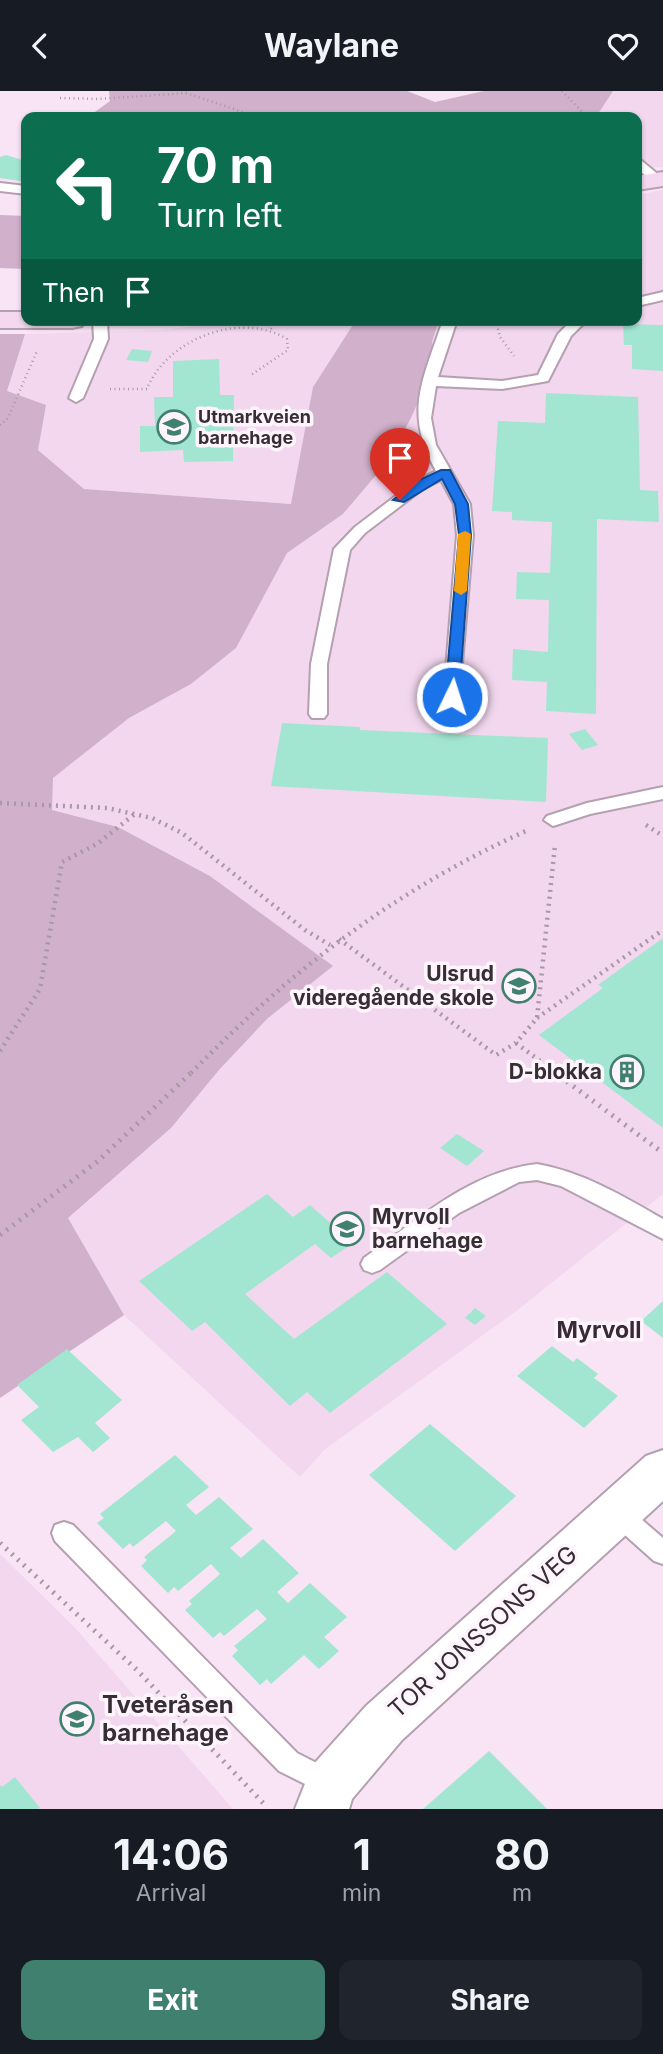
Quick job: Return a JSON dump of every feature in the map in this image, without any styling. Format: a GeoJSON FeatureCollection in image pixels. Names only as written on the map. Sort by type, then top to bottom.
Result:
{"type":"FeatureCollection","features":[{"type":"Feature","properties":{"kind":"street"},"geometry":{"type":"LineString","coordinates":[[0,320],[21,320]]}},
{"type":"Feature","properties":{"kind":"street","name":"TOR JONSSONS VEG"},"geometry":{"type":"LineString","coordinates":[[326,1797],[384,1723],[615,1511],[663,1471]]}},
{"type":"Feature","properties":{"kind":"lane"},"geometry":{"type":"LineString","coordinates":[[0,187],[21,189]]}},
{"type":"Feature","properties":{"kind":"lane"},"geometry":{"type":"LineString","coordinates":[[642,301],[663,296]]}},
{"type":"Feature","properties":{"kind":"lane"},"geometry":{"type":"LineString","coordinates":[[79,392],[101,339],[100,326]]}},
{"type":"Feature","properties":{"kind":"lane"},"geometry":{"type":"LineString","coordinates":[[448,326],[430,381],[424,418],[429,445],[462,504],[465,535],[451,718]]}},
{"type":"Feature","properties":{"kind":"lane"},"geometry":{"type":"LineString","coordinates":[[430,381],[502,385],[543,378],[565,334],[574,326]]}},
{"type":"Feature","properties":{"kind":"lane"},"geometry":{"type":"LineString","coordinates":[[318,714],[319,664],[342,549],[360,530],[419,485],[445,473]]}},
{"type":"Feature","properties":{"kind":"lane"},"geometry":{"type":"LineString","coordinates":[[554,820],[587,809],[663,793]]}},
{"type":"Feature","properties":{"kind":"lane"},"geometry":{"type":"LineString","coordinates":[[372,1264],[483,1188],[510,1175],[537,1172],[578,1184],[663,1230]]}},
{"type":"Feature","properties":{"kind":"lane"},"geometry":{"type":"LineString","coordinates":[[615,1511],[663,1553]]}},
{"type":"Feature","properties":{"kind":"lane"},"geometry":{"type":"LineString","coordinates":[[64,1533],[288,1762],[326,1797]]}},
{"type":"Feature","properties":{"kind":"path"},"geometry":{"type":"LineString","coordinates":[[562,91],[581,112]]}},
{"type":"Feature","properties":{"kind":"path"},"geometry":{"type":"LineString","coordinates":[[60,98],[98,99],[185,92],[243,112]]}},
{"type":"Feature","properties":{"kind":"path"},"geometry":{"type":"LineString","coordinates":[[0,424],[8,418],[47,326]]}},
{"type":"Feature","properties":{"kind":"path"},"geometry":{"type":"LineString","coordinates":[[79,392],[147,389],[157,368],[183,344],[213,334],[271,329],[287,339],[289,346],[278,359],[251,375]]}},
{"type":"Feature","properties":{"kind":"path"},"geometry":{"type":"LineString","coordinates":[[0,803],[107,808],[136,813],[183,833],[295,922],[331,946]]}},
{"type":"Feature","properties":{"kind":"path"},"geometry":{"type":"LineString","coordinates":[[0,1051],[40,989],[62,862],[97,843],[136,813]]}},
{"type":"Feature","properties":{"kind":"path"},"geometry":{"type":"LineString","coordinates":[[0,1235],[88,1170],[151,1113],[265,999],[340,939],[407,892],[449,867],[554,820],[556,856],[537,1018]]}},
{"type":"Feature","properties":{"kind":"path"},"geometry":{"type":"LineString","coordinates":[[340,939],[496,1055],[516,1043],[537,1018],[663,930]]}},
{"type":"Feature","properties":{"kind":"path"},"geometry":{"type":"LineString","coordinates":[[516,1043],[663,1153]]}},
{"type":"Feature","properties":{"kind":"path"},"geometry":{"type":"LineString","coordinates":[[0,1543],[90,1622],[186,1717],[265,1805]]}},
{"type":"Feature","properties":{"kind":"shaded area"},"geometry":{"type":"Polygon","coordinates":[[[109,91],[407,91],[435,102],[484,91],[613,91],[599,112],[95,112],[110,101],[109,91]]]}},
{"type":"Feature","properties":{"kind":"shaded area"},"geometry":{"type":"Polygon","coordinates":[[[613,91],[663,91],[663,167],[649,168],[642,159],[642,112],[599,112],[613,91]]]}},
{"type":"Feature","properties":{"kind":"shaded area"},"geometry":{"type":"Polygon","coordinates":[[[663,190],[663,1194],[515,1312],[324,1450],[300,1477],[124,1315],[68,1218],[171,1128],[219,1070],[267,1019],[332,967],[210,876],[118,827],[52,810],[53,778],[129,718],[191,684],[236,648],[287,553],[343,514],[382,468],[410,420],[433,369],[432,342],[437,326],[642,326],[642,194],[663,190]]]}},
{"type":"Feature","properties":{"kind":"shaded area"},"geometry":{"type":"Polygon","coordinates":[[[0,215],[21,216],[21,269],[0,268],[0,215]]]}},
{"type":"Feature","properties":{"kind":"shaded area","name":"Utmarkveien barnehage"},"geometry":{"type":"Polygon","coordinates":[[[194,326],[352,326],[313,387],[292,504],[84,489],[38,450],[7,391],[25,334],[162,330],[194,326]]]}},
{"type":"Feature","properties":{"kind":"shaded area"},"geometry":{"type":"Polygon","coordinates":[[[352,326],[437,326],[432,342],[433,369],[410,420],[382,468],[343,514],[287,553],[236,648],[191,684],[129,718],[53,778],[52,810],[118,827],[210,876],[333,966],[267,1019],[219,1070],[171,1128],[68,1218],[124,1315],[0,1398],[0,334],[25,334],[7,391],[46,405],[38,450],[84,489],[291,504],[313,387],[352,326]]]}},
{"type":"Feature","properties":{"kind":"shaded area","name":"Tveteråsen barnehage"},"geometry":{"type":"Polygon","coordinates":[[[0,1554],[76,1629],[233,1809],[0,1809],[0,1554]]]}},
{"type":"Feature","properties":{"kind":"building"},"geometry":{"type":"Polygon","coordinates":[[[6,155],[21,160],[21,181],[0,178],[0,157],[6,155]]]}},
{"type":"Feature","properties":{"kind":"building"},"geometry":{"type":"Polygon","coordinates":[[[663,325],[663,371],[632,369],[632,345],[624,345],[623,326],[663,325]]]}},
{"type":"Feature","properties":{"kind":"building"},"geometry":{"type":"Polygon","coordinates":[[[132,349],[152,351],[148,362],[126,360],[132,349]]]}},
{"type":"Feature","properties":{"kind":"building"},"geometry":{"type":"Polygon","coordinates":[[[219,359],[220,395],[234,395],[233,461],[184,462],[183,450],[140,452],[140,426],[155,426],[154,397],[173,397],[173,361],[219,359]]]}},
{"type":"Feature","properties":{"kind":"building"},"geometry":{"type":"Polygon","coordinates":[[[546,393],[638,397],[640,490],[658,491],[659,522],[597,519],[596,714],[546,711],[547,682],[512,680],[513,649],[548,652],[549,600],[516,599],[517,572],[550,573],[552,522],[512,520],[512,512],[492,511],[498,421],[545,423],[546,393]]]}},
{"type":"Feature","properties":{"kind":"building"},"geometry":{"type":"Polygon","coordinates":[[[282,723],[360,727],[360,730],[548,738],[546,802],[271,786],[282,723]]]}},
{"type":"Feature","properties":{"kind":"building"},"geometry":{"type":"Polygon","coordinates":[[[585,729],[598,745],[582,750],[569,734],[585,729]]]}},
{"type":"Feature","properties":{"kind":"building","name":"D-blokka"},"geometry":{"type":"Polygon","coordinates":[[[663,938],[663,1128],[539,1035],[603,988],[598,985],[663,938]]]}},
{"type":"Feature","properties":{"kind":"building"},"geometry":{"type":"Polygon","coordinates":[[[457,1134],[484,1151],[467,1166],[440,1148],[457,1134]]]}},
{"type":"Feature","properties":{"kind":"building"},"geometry":{"type":"Polygon","coordinates":[[[267,1194],[293,1217],[310,1205],[353,1243],[331,1258],[315,1244],[245,1294],[294,1339],[387,1272],[447,1324],[330,1413],[307,1392],[290,1406],[205,1322],[192,1331],[139,1281],[267,1194]]]}},
{"type":"Feature","properties":{"kind":"building"},"geometry":{"type":"Polygon","coordinates":[[[663,1301],[663,1338],[641,1321],[663,1301]]]}},
{"type":"Feature","properties":{"kind":"building"},"geometry":{"type":"Polygon","coordinates":[[[475,1308],[486,1316],[475,1325],[465,1318],[475,1308]]]}},
{"type":"Feature","properties":{"kind":"building"},"geometry":{"type":"Polygon","coordinates":[[[552,1346],[573,1362],[577,1358],[598,1374],[594,1378],[618,1396],[584,1428],[517,1376],[552,1346]]]}},
{"type":"Feature","properties":{"kind":"building"},"geometry":{"type":"Polygon","coordinates":[[[67,1349],[122,1400],[95,1423],[110,1438],[93,1452],[78,1437],[53,1452],[21,1420],[39,1407],[17,1385],[67,1349]]]}},
{"type":"Feature","properties":{"kind":"building"},"geometry":{"type":"Polygon","coordinates":[[[430,1424],[516,1496],[455,1551],[369,1475],[430,1424]]]}},
{"type":"Feature","properties":{"kind":"building"},"geometry":{"type":"Polygon","coordinates":[[[175,1455],[209,1487],[186,1505],[196,1515],[219,1497],[253,1529],[230,1548],[241,1558],[263,1539],[299,1573],[277,1592],[288,1603],[310,1583],[347,1617],[324,1637],[339,1651],[319,1669],[304,1655],[271,1684],[267,1679],[260,1685],[232,1656],[238,1650],[234,1646],[267,1619],[257,1609],[224,1636],[220,1632],[213,1638],[185,1610],[192,1604],[189,1601],[220,1574],[211,1564],[178,1591],[174,1587],[168,1593],[141,1566],[147,1560],[144,1557],[176,1531],[166,1521],[133,1547],[130,1543],[123,1549],[97,1523],[104,1518],[100,1514],[175,1455]]]}},
{"type":"Feature","properties":{"kind":"building"},"geometry":{"type":"Polygon","coordinates":[[[489,1751],[547,1809],[423,1809],[489,1751]]]}},
{"type":"Feature","properties":{"kind":"building"},"geometry":{"type":"Polygon","coordinates":[[[15,1777],[40,1808],[0,1809],[0,1785],[2,1787],[15,1777]]]}},
{"type":"Feature","properties":{"kind":"slow traffic"},"geometry":{"type":"LineString","coordinates":[[461,591],[465,534]]}},
{"type":"Feature","properties":{"kind":"place","name":"Utmarkveien barnehage"},"geometry":{"type":"Point","coordinates":[174,427]}},
{"type":"Feature","properties":{"kind":"place","name":"Ulsrud videregående skole"},"geometry":{"type":"Point","coordinates":[519,986]}},
{"type":"Feature","properties":{"kind":"place","name":"D-blokka"},"geometry":{"type":"Point","coordinates":[627,1072]}},
{"type":"Feature","properties":{"kind":"place","name":"Myrvoll barnehage"},"geometry":{"type":"Point","coordinates":[347,1229]}},
{"type":"Feature","properties":{"kind":"place","name":"Tveteråsen barnehage"},"geometry":{"type":"Point","coordinates":[77,1719]}},
{"type":"Feature","properties":{"kind":"district","name":"Myrvoll"},"geometry":{"type":"Point","coordinates":[599,1330]}},
{"type":"Feature","properties":{"kind":"route"},"geometry":{"type":"LineString","coordinates":[[400,500],[419,485],[445,473],[462,504],[465,535],[452,697]]}}]}
